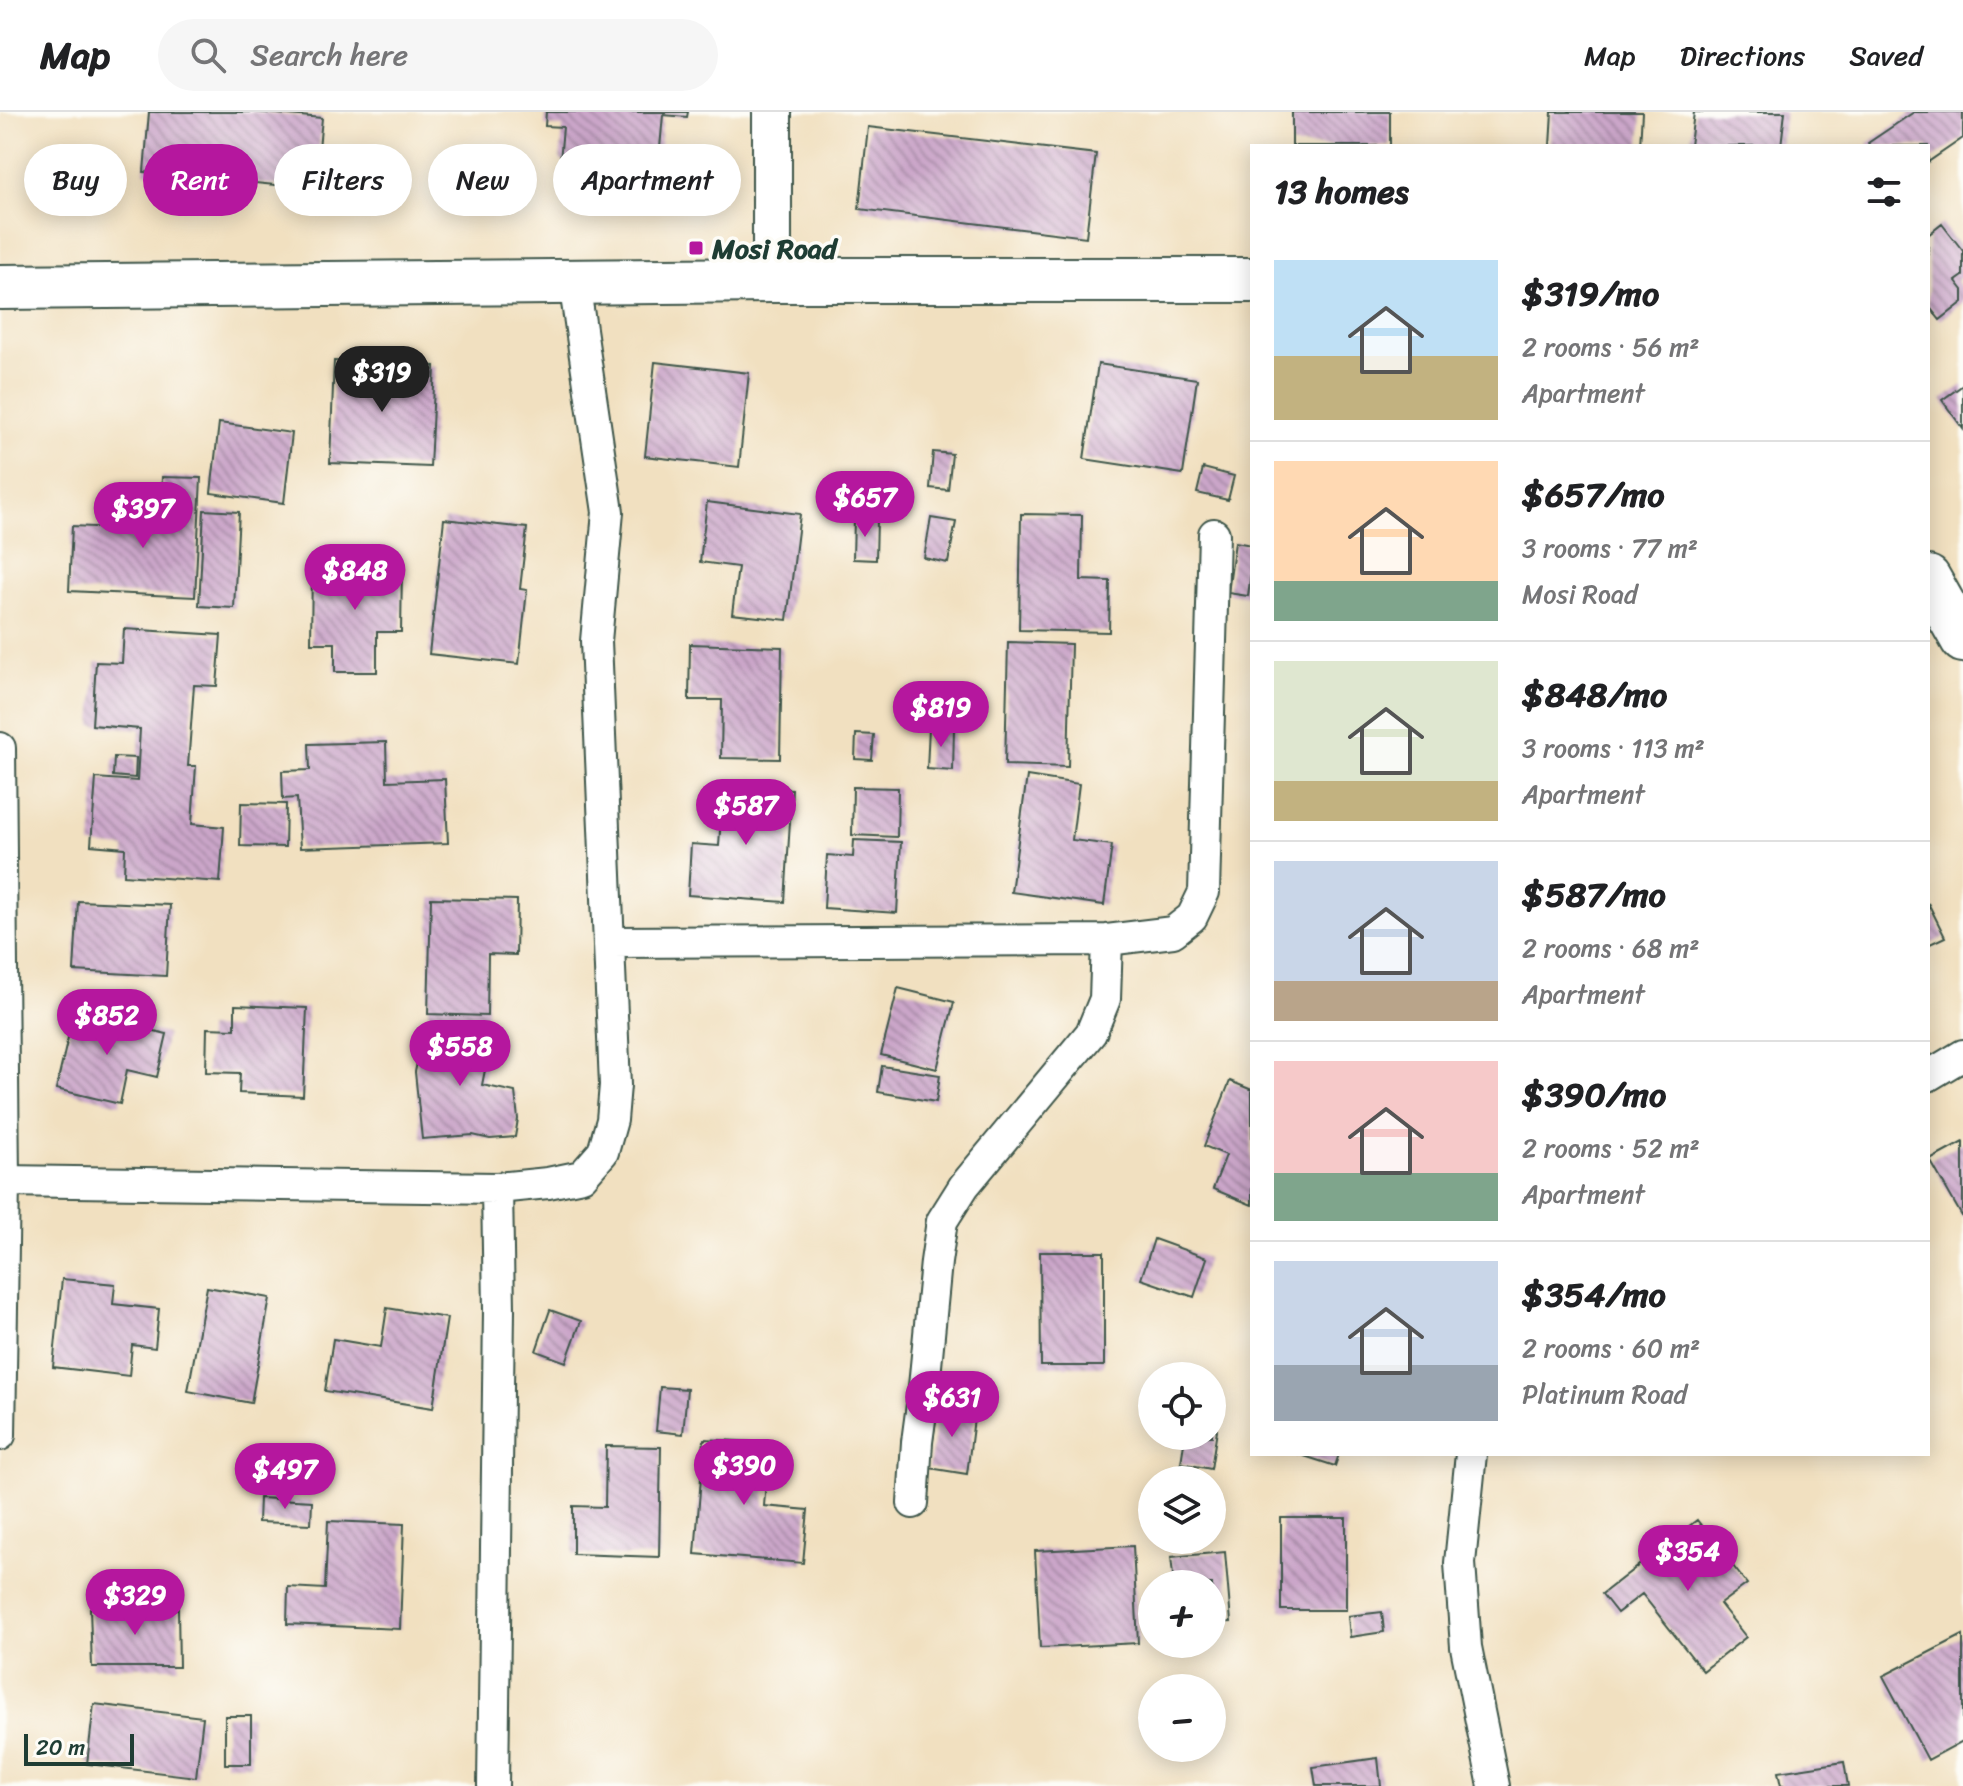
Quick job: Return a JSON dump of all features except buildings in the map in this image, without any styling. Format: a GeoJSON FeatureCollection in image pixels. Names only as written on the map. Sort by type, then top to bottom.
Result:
{"type":"FeatureCollection","features":[{"type":"Feature","properties":{"kind":"main road"},"geometry":{"type":"LineString","coordinates":[[0,287],[772,280],[1250,280]]}},
{"type":"Feature","properties":{"kind":"main road"},"geometry":{"type":"LineString","coordinates":[[1930,582],[1963,640]]}},
{"type":"Feature","properties":{"kind":"street"},"geometry":{"type":"LineString","coordinates":[[772,112],[772,280]]}},
{"type":"Feature","properties":{"kind":"street"},"geometry":{"type":"LineString","coordinates":[[4,1181],[497,1188],[582,1176],[603,1152],[612,1120],[615,1085],[596,641],[608,512],[574,282]]}},
{"type":"Feature","properties":{"kind":"street"},"geometry":{"type":"LineString","coordinates":[[609,942],[1107,940],[1173,932],[1192,917],[1204,892],[1214,534]]}},
{"type":"Feature","properties":{"kind":"street"},"geometry":{"type":"LineString","coordinates":[[0,748],[4,1181],[0,1435]]}},
{"type":"Feature","properties":{"kind":"street"},"geometry":{"type":"LineString","coordinates":[[913,1503],[942,1221],[964,1186],[1091,1033],[1105,999],[1107,940]]}},
{"type":"Feature","properties":{"kind":"street"},"geometry":{"type":"LineString","coordinates":[[1930,1075],[1963,1055]]}},
{"type":"Feature","properties":{"kind":"street"},"geometry":{"type":"LineString","coordinates":[[493,1786],[499,1310],[497,1188]]}},
{"type":"Feature","properties":{"kind":"street"},"geometry":{"type":"LineString","coordinates":[[1471,1456],[1460,1563],[1466,1647],[1494,1786]]}},
{"type":"Feature","properties":{"kind":"place","name":"Mosi Road"},"geometry":{"type":"Point","coordinates":[696,248]}}]}
